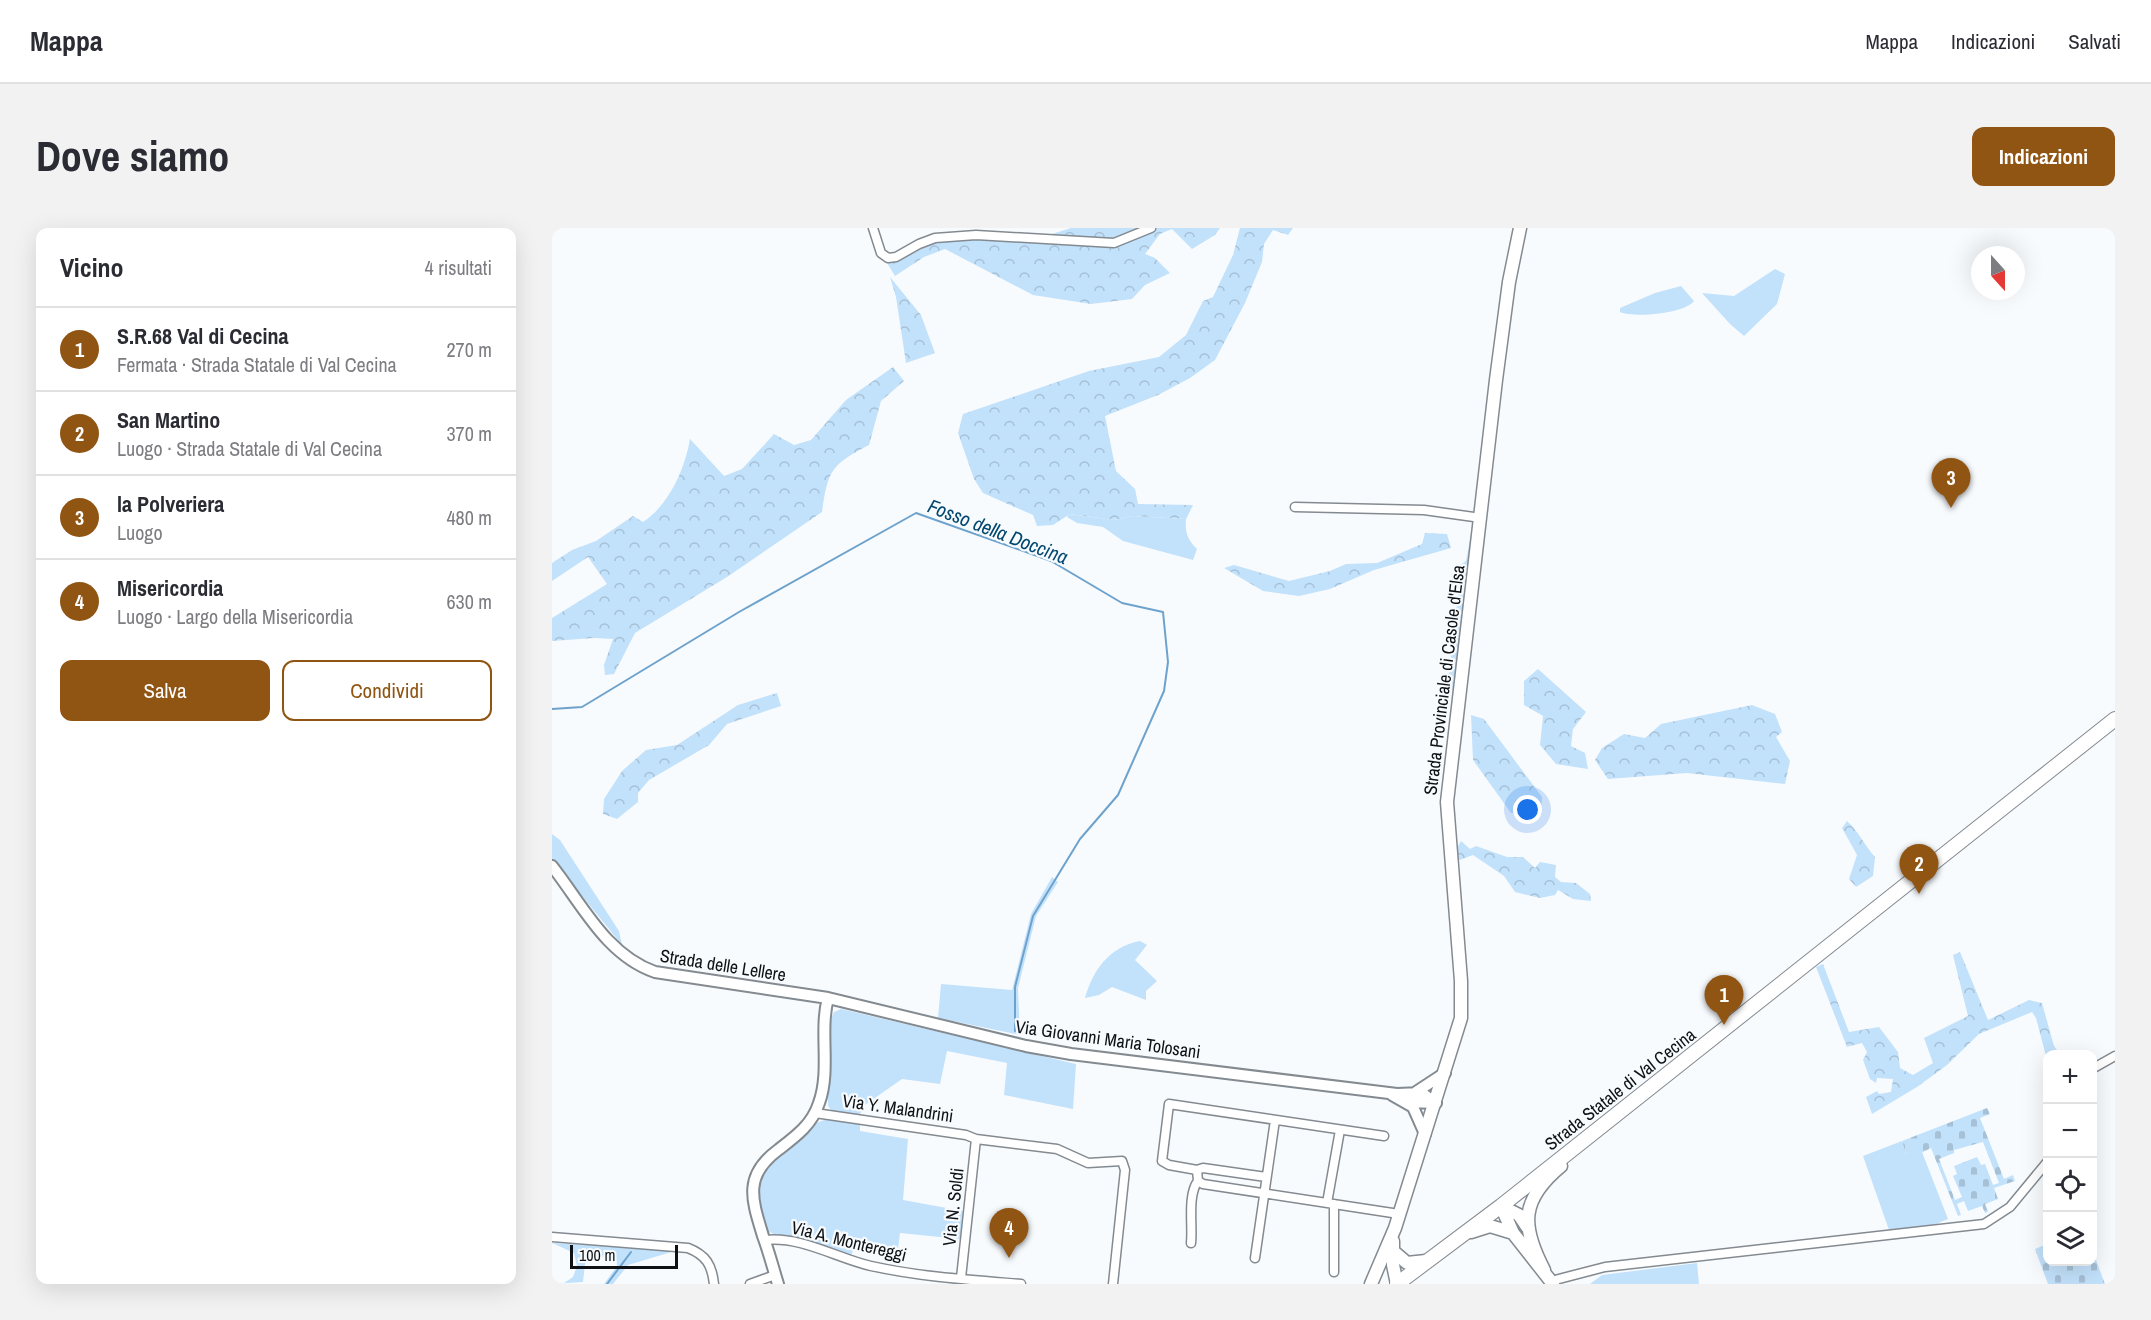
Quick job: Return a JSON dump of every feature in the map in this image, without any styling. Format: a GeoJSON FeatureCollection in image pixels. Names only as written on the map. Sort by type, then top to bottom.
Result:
{"type":"FeatureCollection","features":[{"type":"Feature","properties":{"kind":"main road","name":"Strada Provinciale di Casole d'Elsa"},"geometry":{"type":"LineString","coordinates":[[1395,1228],[1459,1028],[1462,1002],[1447,802],[1507,298],[1520,228]]}},
{"type":"Feature","properties":{"kind":"main road","name":"Strada Statale di Val Cecina"},"geometry":{"type":"LineString","coordinates":[[1397,1284],[1501,1206],[2115,719]]}},
{"type":"Feature","properties":{"kind":"main road"},"geometry":{"type":"LineString","coordinates":[[1527,1228],[1530,1204],[1540,1186],[1612,1118]]}},
{"type":"Feature","properties":{"kind":"main road"},"geometry":{"type":"LineString","coordinates":[[1501,1206],[1519,1215],[1527,1228],[1533,1250],[1549,1278]]}},
{"type":"Feature","properties":{"kind":"main road"},"geometry":{"type":"LineString","coordinates":[[1501,1206],[1513,1233],[1549,1278]]}},
{"type":"Feature","properties":{"kind":"main road"},"geometry":{"type":"LineString","coordinates":[[1457,1240],[1485,1227],[1502,1228],[1513,1233]]}},
{"type":"Feature","properties":{"kind":"main road"},"geometry":{"type":"LineString","coordinates":[[1395,1228],[1393,1251],[1397,1284]]}},
{"type":"Feature","properties":{"kind":"main road"},"geometry":{"type":"LineString","coordinates":[[1371,1284],[1395,1228]]}},
{"type":"Feature","properties":{"kind":"main road"},"geometry":{"type":"LineString","coordinates":[[1393,1251],[1409,1264],[1433,1259]]}},
{"type":"Feature","properties":{"kind":"main road"},"geometry":{"type":"LineString","coordinates":[[1380,1265],[1387,1279],[1397,1284]]}},
{"type":"Feature","properties":{"kind":"street"},"geometry":{"type":"LineString","coordinates":[[873,228],[885,265]]}},
{"type":"Feature","properties":{"kind":"street"},"geometry":{"type":"LineString","coordinates":[[881,253],[888,258],[896,257],[919,243],[935,238],[976,235],[1114,243],[1151,228]]}},
{"type":"Feature","properties":{"kind":"street"},"geometry":{"type":"LineString","coordinates":[[1296,507],[1427,510],[1481,518]]}},
{"type":"Feature","properties":{"kind":"street","name":"Strada delle Lellere"},"geometry":{"type":"LineString","coordinates":[[552,866],[608,940],[624,957],[639,966],[675,976],[828,998]]}},
{"type":"Feature","properties":{"kind":"street"},"geometry":{"type":"LineString","coordinates":[[750,1284],[777,1279],[753,1206],[752,1189],[754,1179],[766,1161],[803,1130],[815,1113],[823,1089],[828,998]]}},
{"type":"Feature","properties":{"kind":"street","name":"Via Giovanni Maria Tolosani"},"geometry":{"type":"LineString","coordinates":[[828,998],[1055,1051],[1386,1092],[1415,1092],[1428,1095],[1436,1103]]}},
{"type":"Feature","properties":{"kind":"street"},"geometry":{"type":"LineString","coordinates":[[2097,1066],[2115,1056]]}},
{"type":"Feature","properties":{"kind":"street"},"geometry":{"type":"LineString","coordinates":[[1415,1092],[1445,1073]]}},
{"type":"Feature","properties":{"kind":"street","name":"Via Giovanni Maria Tolosani"},"geometry":{"type":"LineString","coordinates":[[1386,1092],[1408,1102],[1436,1103]]}},
{"type":"Feature","properties":{"kind":"street"},"geometry":{"type":"LineString","coordinates":[[1408,1102],[1418,1115],[1425,1134]]}},
{"type":"Feature","properties":{"kind":"street"},"geometry":{"type":"LineString","coordinates":[[1266,1177],[1207,1168],[1197,1170],[1169,1165],[1162,1161],[1169,1104],[1384,1136]]}},
{"type":"Feature","properties":{"kind":"street","name":"Via Y. Malandrini"},"geometry":{"type":"LineString","coordinates":[[815,1113],[966,1135],[976,1139],[1057,1149],[1088,1163],[1122,1161],[1125,1168],[1113,1284]]}},
{"type":"Feature","properties":{"kind":"street"},"geometry":{"type":"LineString","coordinates":[[1255,1258],[1275,1120]]}},
{"type":"Feature","properties":{"kind":"street"},"geometry":{"type":"LineString","coordinates":[[1334,1272],[1330,1204],[1340,1130]]}},
{"type":"Feature","properties":{"kind":"street","name":"Via N. Soldi"},"geometry":{"type":"LineString","coordinates":[[961,1281],[976,1139]]}},
{"type":"Feature","properties":{"kind":"street"},"geometry":{"type":"LineString","coordinates":[[1549,1278],[1605,1267],[1984,1224],[2010,1207],[2043,1167]]}},
{"type":"Feature","properties":{"kind":"street"},"geometry":{"type":"LineString","coordinates":[[1191,1243],[1193,1222],[1190,1215],[1194,1188],[1198,1181],[1197,1170]]}},
{"type":"Feature","properties":{"kind":"street"},"geometry":{"type":"LineString","coordinates":[[1198,1181],[1399,1215]]}},
{"type":"Feature","properties":{"kind":"street"},"geometry":{"type":"LineString","coordinates":[[552,1237],[688,1248],[706,1259],[712,1268],[714,1284]]}},
{"type":"Feature","properties":{"kind":"street","name":"Via A. Montereggi"},"geometry":{"type":"LineString","coordinates":[[765,1240],[809,1245],[856,1262],[886,1269],[961,1281],[1021,1284]]}},
{"type":"Feature","properties":{"kind":"green space"},"geometry":{"type":"Polygon","coordinates":[[[1071,228],[1220,228],[1215,235],[1192,249],[1172,229],[1160,234],[1145,254],[1155,258],[1170,273],[1145,285],[1132,299],[1091,304],[1033,295],[945,249],[924,257],[895,276],[881,253],[888,258],[935,238],[1036,239],[1071,228]]]}},
{"type":"Feature","properties":{"kind":"green space"},"geometry":{"type":"Polygon","coordinates":[[[1240,228],[1293,228],[1288,235],[1273,230],[1264,244],[1262,262],[1245,303],[1215,360],[1190,378],[1158,395],[1105,416],[1116,471],[1135,489],[1138,504],[1193,505],[1186,519],[1132,516],[1114,520],[1070,514],[1053,525],[1037,526],[1033,515],[983,493],[974,479],[958,433],[963,414],[1089,371],[1159,357],[1186,335],[1203,301],[1213,297],[1233,255],[1240,228]]]}},
{"type":"Feature","properties":{"kind":"green space"},"geometry":{"type":"Polygon","coordinates":[[[1775,269],[1785,274],[1777,304],[1744,336],[1702,293],[1734,296],[1775,269]]]}},
{"type":"Feature","properties":{"kind":"green space"},"geometry":{"type":"Polygon","coordinates":[[[890,277],[921,315],[935,353],[906,363],[896,297],[890,277]]]}},
{"type":"Feature","properties":{"kind":"green space"},"geometry":{"type":"Polygon","coordinates":[[[1681,286],[1694,301],[1680,309],[1647,315],[1620,312],[1620,308],[1655,293],[1681,286]]]}},
{"type":"Feature","properties":{"kind":"green space"},"geometry":{"type":"Polygon","coordinates":[[[893,367],[904,381],[881,401],[869,445],[846,458],[834,470],[829,478],[822,512],[727,577],[635,633],[614,674],[605,675],[604,665],[613,639],[552,641],[552,618],[607,584],[588,557],[552,581],[552,563],[572,550],[596,541],[633,516],[643,522],[652,515],[668,496],[680,474],[690,439],[724,476],[742,469],[774,434],[794,445],[811,440],[846,400],[893,367]]]}},
{"type":"Feature","properties":{"kind":"green space"},"geometry":{"type":"Polygon","coordinates":[[[1069,514],[1114,520],[1132,516],[1186,519],[1187,535],[1197,549],[1193,560],[1123,541],[1103,527],[1077,523],[1067,517],[1069,514]]]}},
{"type":"Feature","properties":{"kind":"green space"},"geometry":{"type":"Polygon","coordinates":[[[1425,533],[1447,534],[1451,548],[1374,570],[1330,589],[1299,596],[1263,591],[1224,568],[1234,565],[1289,581],[1330,571],[1346,564],[1377,563],[1422,544],[1425,533]]]}},
{"type":"Feature","properties":{"kind":"green space"},"geometry":{"type":"Polygon","coordinates":[[[1471,534],[1476,534],[1456,690],[1447,689],[1458,595],[1457,567],[1466,561],[1471,534]]]}},
{"type":"Feature","properties":{"kind":"green space"},"geometry":{"type":"Polygon","coordinates":[[[1538,669],[1586,712],[1573,729],[1571,746],[1585,753],[1588,769],[1556,764],[1540,745],[1543,716],[1524,705],[1524,681],[1538,669]]]}},
{"type":"Feature","properties":{"kind":"green space"},"geometry":{"type":"Polygon","coordinates":[[[777,693],[781,706],[727,724],[709,745],[649,780],[638,793],[638,802],[617,819],[603,814],[604,799],[622,771],[646,750],[677,745],[738,705],[777,693]]]}},
{"type":"Feature","properties":{"kind":"green space"},"geometry":{"type":"Polygon","coordinates":[[[1752,705],[1775,714],[1782,732],[1776,737],[1790,761],[1785,784],[1687,773],[1608,779],[1595,760],[1602,748],[1624,734],[1645,738],[1661,724],[1752,705]]]}},
{"type":"Feature","properties":{"kind":"green space"},"geometry":{"type":"Polygon","coordinates":[[[1471,715],[1484,719],[1542,797],[1541,813],[1511,813],[1473,760],[1471,715]]]}},
{"type":"Feature","properties":{"kind":"green space"},"geometry":{"type":"Polygon","coordinates":[[[1847,821],[1875,857],[1873,876],[1856,887],[1849,879],[1857,855],[1842,828],[1847,821]]]}},
{"type":"Feature","properties":{"kind":"green space"},"geometry":{"type":"Polygon","coordinates":[[[552,834],[560,840],[619,931],[622,945],[552,859],[552,834]]]}},
{"type":"Feature","properties":{"kind":"green space"},"geometry":{"type":"Polygon","coordinates":[[[1461,841],[1470,849],[1476,846],[1507,857],[1523,857],[1535,868],[1540,862],[1556,865],[1555,877],[1561,882],[1576,883],[1590,894],[1591,901],[1573,899],[1558,890],[1555,895],[1540,898],[1515,892],[1504,876],[1473,855],[1457,861],[1455,851],[1461,841]]]}},
{"type":"Feature","properties":{"kind":"green space"},"geometry":{"type":"Polygon","coordinates":[[[1052,877],[1058,882],[1036,916],[1018,988],[1020,1035],[938,1018],[941,984],[1012,990],[1031,914],[1052,877]]]}},
{"type":"Feature","properties":{"kind":"green space"},"geometry":{"type":"Polygon","coordinates":[[[1140,941],[1147,945],[1135,960],[1157,981],[1146,991],[1146,1000],[1112,987],[1099,995],[1085,998],[1093,978],[1104,961],[1119,948],[1140,941]]]}},
{"type":"Feature","properties":{"kind":"green space"},"geometry":{"type":"Polygon","coordinates":[[[1960,952],[1988,1020],[2029,1000],[2042,1003],[2057,1050],[2044,1050],[2036,1018],[2032,1012],[1979,1034],[1947,1065],[1917,1087],[1872,1114],[1866,1097],[1877,1091],[1879,1094],[1891,1092],[1893,1079],[1877,1078],[1876,1083],[1870,1079],[1863,1060],[1867,1052],[1862,1043],[1847,1047],[1816,967],[1823,964],[1849,1032],[1879,1027],[1898,1052],[1900,1068],[1913,1075],[1933,1063],[1924,1038],[1968,1016],[1953,955],[1960,952]]]}},
{"type":"Feature","properties":{"kind":"green space"},"geometry":{"type":"Polygon","coordinates":[[[841,1009],[1076,1064],[1073,1109],[1004,1095],[1007,1063],[947,1051],[940,1084],[902,1079],[862,1107],[860,1115],[833,1112],[828,1106],[828,1027],[834,1012],[841,1009]]]}},
{"type":"Feature","properties":{"kind":"green space"},"geometry":{"type":"Polygon","coordinates":[[[1987,1108],[1990,1114],[1980,1118],[2004,1179],[2013,1175],[2015,1181],[1994,1188],[1998,1199],[1985,1204],[1988,1212],[1985,1213],[1982,1206],[1968,1211],[1964,1201],[1957,1204],[1961,1215],[1958,1216],[1931,1148],[1917,1155],[1915,1151],[1906,1154],[1902,1141],[1987,1108]],[[1983,1142],[1954,1150],[1954,1153],[1939,1159],[1955,1200],[1962,1197],[1953,1176],[1957,1174],[1954,1166],[1977,1157],[1981,1165],[1985,1164],[1993,1185],[1999,1183],[1983,1142]]]}},
{"type":"Feature","properties":{"kind":"green space"},"geometry":{"type":"Polygon","coordinates":[[[830,1118],[860,1123],[860,1131],[908,1139],[903,1200],[963,1211],[960,1239],[900,1233],[897,1258],[854,1249],[851,1255],[813,1242],[765,1230],[758,1208],[759,1190],[767,1166],[813,1124],[830,1118]]]}},
{"type":"Feature","properties":{"kind":"green space"},"geometry":{"type":"Polygon","coordinates":[[[1902,1141],[1906,1154],[1915,1150],[1917,1154],[1922,1152],[1948,1219],[1929,1227],[1889,1230],[1863,1156],[1902,1141]]]}},
{"type":"Feature","properties":{"kind":"green space"},"geometry":{"type":"Polygon","coordinates":[[[552,1243],[678,1250],[628,1265],[613,1284],[604,1284],[617,1266],[616,1258],[586,1255],[583,1282],[552,1284],[564,1283],[573,1277],[577,1266],[574,1253],[552,1243]]]}},
{"type":"Feature","properties":{"kind":"green space"},"geometry":{"type":"Polygon","coordinates":[[[2043,1246],[2043,1266],[2097,1266],[2097,1263],[2105,1284],[2048,1284],[2035,1249],[2043,1246]]]}},
{"type":"Feature","properties":{"kind":"green space"},"geometry":{"type":"Polygon","coordinates":[[[1697,1263],[1699,1284],[1590,1284],[1602,1275],[1697,1263]]]}},
{"type":"Feature","properties":{"kind":"waterway","name":"Fosso della Doccina"},"geometry":{"type":"LineString","coordinates":[[552,709],[582,707],[739,612],[916,513],[1051,561],[1122,603],[1163,612],[1168,662],[1164,691],[1118,795],[1080,839],[1033,916],[1015,987],[1015,1031]]}},
{"type":"Feature","properties":{"kind":"waterway"},"geometry":{"type":"LineString","coordinates":[[607,1284],[631,1252]]}},
{"type":"Feature","properties":{"kind":"place","name":"la Polveriera"},"geometry":{"type":"Point","coordinates":[1951,508]}},
{"type":"Feature","properties":{"kind":"place","name":"San Martino"},"geometry":{"type":"Point","coordinates":[1919,894]}},
{"type":"Feature","properties":{"kind":"place","name":"S.R.68 Val di Cecina"},"geometry":{"type":"Point","coordinates":[1724,1025]}},
{"type":"Feature","properties":{"kind":"place","name":"Misericordia"},"geometry":{"type":"Point","coordinates":[1009,1258]}}]}
